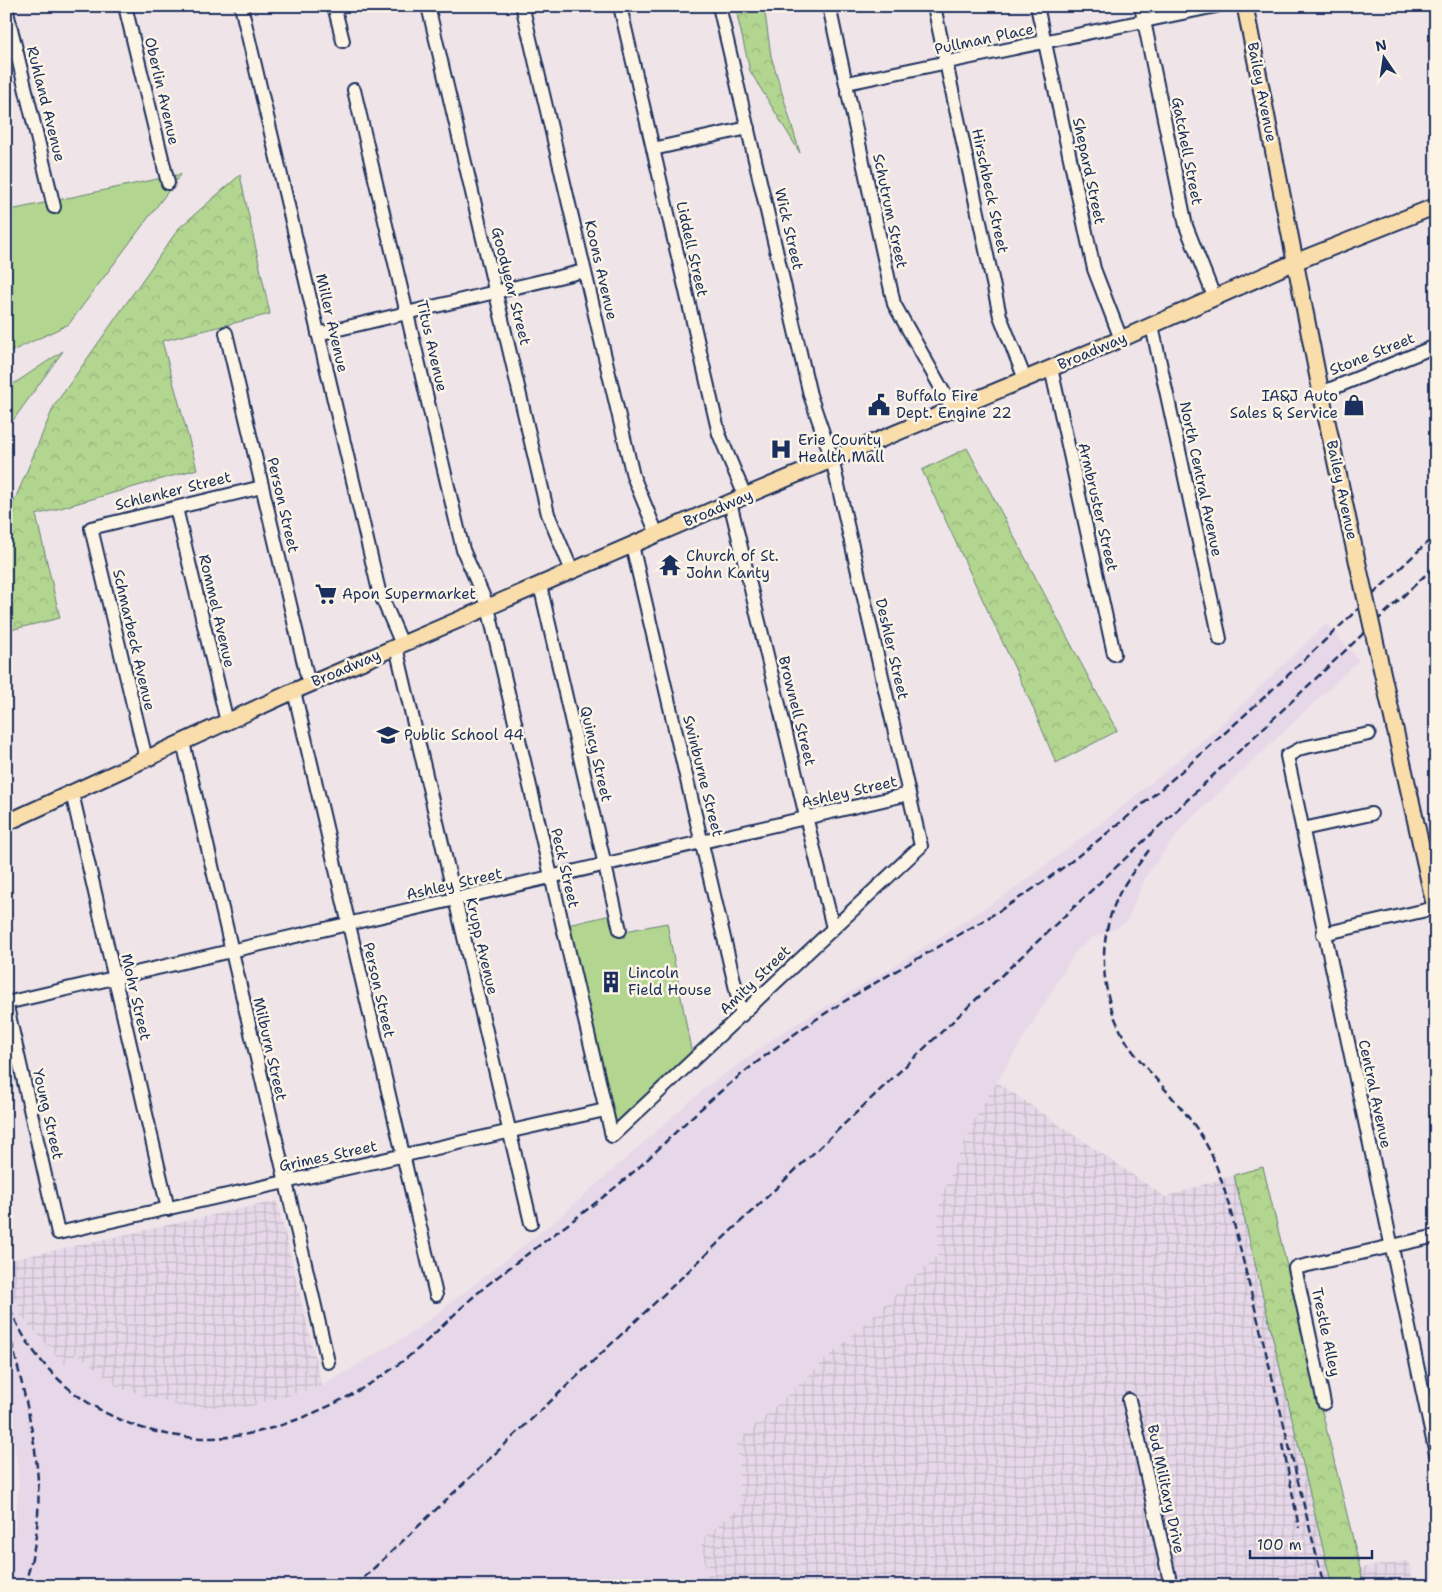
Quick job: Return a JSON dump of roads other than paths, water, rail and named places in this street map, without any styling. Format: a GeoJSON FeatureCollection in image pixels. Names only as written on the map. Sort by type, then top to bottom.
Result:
{"type":"FeatureCollection","features":[{"type":"Feature","properties":{"kind":"main road","name":"Bailey Avenue"},"geometry":{"type":"LineString","coordinates":[[1245,6],[1321,393],[1434,902]]}},
{"type":"Feature","properties":{"kind":"main road","name":"Broadway"},"geometry":{"type":"LineString","coordinates":[[6,823],[309,684],[730,502],[1152,326],[1295,262],[1436,206]]}},
{"type":"Feature","properties":{"kind":"street","name":"Oberlin Avenue"},"geometry":{"type":"LineString","coordinates":[[125,6],[168,183]]}},
{"type":"Feature","properties":{"kind":"street","name":"Miller Avenue"},"geometry":{"type":"LineString","coordinates":[[240,6],[379,591],[399,646]]}},
{"type":"Feature","properties":{"kind":"street"},"geometry":{"type":"LineString","coordinates":[[334,6],[343,41]]}},
{"type":"Feature","properties":{"kind":"street","name":"Goodyear Street"},"geometry":{"type":"LineString","coordinates":[[428,6],[548,514],[572,571]]}},
{"type":"Feature","properties":{"kind":"street","name":"Liddell Street"},"geometry":{"type":"LineString","coordinates":[[620,6],[719,434],[745,496]]}},
{"type":"Feature","properties":{"kind":"street","name":"Wick Street"},"geometry":{"type":"LineString","coordinates":[[719,6],[810,395],[832,458]]}},
{"type":"Feature","properties":{"kind":"street","name":"Schutrum Street"},"geometry":{"type":"LineString","coordinates":[[829,6],[894,304],[953,409]]}},
{"type":"Feature","properties":{"kind":"street","name":"Hirschbeck Street"},"geometry":{"type":"LineString","coordinates":[[934,6],[1000,316],[1024,379]]}},
{"type":"Feature","properties":{"kind":"street","name":"Shepard Street"},"geometry":{"type":"LineString","coordinates":[[1037,6],[1094,269],[1121,339]]}},
{"type":"Feature","properties":{"kind":"street","name":"Gatchell Street"},"geometry":{"type":"LineString","coordinates":[[1141,6],[1186,226],[1215,299]]}},
{"type":"Feature","properties":{"kind":"street","name":"Pullman Place"},"geometry":{"type":"LineString","coordinates":[[847,83],[1216,6]]}},
{"type":"Feature","properties":{"kind":"street","name":"Ruhland Avenue"},"geometry":{"type":"LineString","coordinates":[[6,8],[54,207]]}},
{"type":"Feature","properties":{"kind":"street","name":"Koons Avenue"},"geometry":{"type":"LineString","coordinates":[[523,9],[633,476],[657,534]]}},
{"type":"Feature","properties":{"kind":"street","name":"Titus Avenue"},"geometry":{"type":"LineString","coordinates":[[354,90],[463,550],[488,607]]}},
{"type":"Feature","properties":{"kind":"street"},"geometry":{"type":"LineString","coordinates":[[653,149],[748,128]]}},
{"type":"Feature","properties":{"kind":"street"},"geometry":{"type":"LineString","coordinates":[[318,334],[584,271]]}},
{"type":"Feature","properties":{"kind":"street","name":"North Central Avenue"},"geometry":{"type":"LineString","coordinates":[[1152,326],[1220,639]]}},
{"type":"Feature","properties":{"kind":"street","name":"Person Street"},"geometry":{"type":"LineString","coordinates":[[226,333],[309,684]]}},
{"type":"Feature","properties":{"kind":"street","name":"Stone Street"},"geometry":{"type":"LineString","coordinates":[[1321,393],[1436,346]]}},
{"type":"Feature","properties":{"kind":"street","name":"Armbruster Street"},"geometry":{"type":"LineString","coordinates":[[1051,368],[1114,654]]}},
{"type":"Feature","properties":{"kind":"street","name":"Deshler Street"},"geometry":{"type":"LineString","coordinates":[[832,458],[921,846]]}},
{"type":"Feature","properties":{"kind":"street","name":"Schlenker Street"},"geometry":{"type":"LineString","coordinates":[[91,528],[262,487]]}},
{"type":"Feature","properties":{"kind":"street","name":"Brownell Street"},"geometry":{"type":"LineString","coordinates":[[730,502],[833,928]]}},
{"type":"Feature","properties":{"kind":"street","name":"Rommel Avenue"},"geometry":{"type":"LineString","coordinates":[[176,508],[227,722]]}},
{"type":"Feature","properties":{"kind":"street","name":"Schmarbeck Avenue"},"geometry":{"type":"LineString","coordinates":[[91,528],[146,759]]}},
{"type":"Feature","properties":{"kind":"street","name":"Swinburne Street"},"geometry":{"type":"LineString","coordinates":[[632,545],[742,1015]]}},
{"type":"Feature","properties":{"kind":"street","name":"Quincy Street"},"geometry":{"type":"LineString","coordinates":[[540,585],[620,930]]}},
{"type":"Feature","properties":{"kind":"street","name":"Peck Street"},"geometry":{"type":"LineString","coordinates":[[488,607],[612,1136]]}},
{"type":"Feature","properties":{"kind":"street","name":"Krupp Avenue"},"geometry":{"type":"LineString","coordinates":[[399,646],[455,900],[531,1223]]}},
{"type":"Feature","properties":{"kind":"street","name":"Person Street"},"geometry":{"type":"LineString","coordinates":[[294,691],[436,1295]]}},
{"type":"Feature","properties":{"kind":"street","name":"Central Avenue"},"geometry":{"type":"LineString","coordinates":[[1369,734],[1302,748],[1287,756],[1323,934],[1436,1454]]}},
{"type":"Feature","properties":{"kind":"street","name":"Milburn Street"},"geometry":{"type":"LineString","coordinates":[[183,742],[328,1362]]}},
{"type":"Feature","properties":{"kind":"street","name":"Mohr Street"},"geometry":{"type":"LineString","coordinates":[[72,793],[168,1209]]}},
{"type":"Feature","properties":{"kind":"street","name":"Ashley Street"},"geometry":{"type":"LineString","coordinates":[[6,1002],[348,925],[909,794]]}},
{"type":"Feature","properties":{"kind":"street"},"geometry":{"type":"LineString","coordinates":[[1303,830],[1371,814]]}},
{"type":"Feature","properties":{"kind":"street","name":"Amity Street"},"geometry":{"type":"LineString","coordinates":[[612,1136],[921,846]]}},
{"type":"Feature","properties":{"kind":"street"},"geometry":{"type":"LineString","coordinates":[[1323,934],[1434,902]]}},
{"type":"Feature","properties":{"kind":"street","name":"Young Street"},"geometry":{"type":"LineString","coordinates":[[6,1002],[58,1233]]}},
{"type":"Feature","properties":{"kind":"street","name":"Grimes Street"},"geometry":{"type":"LineString","coordinates":[[58,1233],[605,1110]]}},
{"type":"Feature","properties":{"kind":"street"},"geometry":{"type":"LineString","coordinates":[[1391,1247],[1436,1236]]}},
{"type":"Feature","properties":{"kind":"street","name":"Trestle Alley"},"geometry":{"type":"LineString","coordinates":[[1324,1404],[1295,1268],[1391,1247]]}},
{"type":"Feature","properties":{"kind":"street","name":"Bud Military Drive"},"geometry":{"type":"LineString","coordinates":[[1128,1400],[1140,1440],[1170,1586]]}},
{"type":"Feature","properties":{"kind":"railway"},"geometry":{"type":"LineString","coordinates":[[6,1297],[22,1334],[45,1366],[74,1392],[107,1414],[143,1428],[182,1436],[221,1438],[282,1425],[345,1398],[403,1361],[486,1286],[619,1184],[711,1100],[773,1050],[808,1025],[881,979],[956,937],[1030,891],[1114,828],[1255,706],[1436,534]]}},
{"type":"Feature","properties":{"kind":"railway"},"geometry":{"type":"LineString","coordinates":[[355,1586],[1436,565]]}},
{"type":"Feature","properties":{"kind":"railway"},"geometry":{"type":"LineString","coordinates":[[1149,850],[1123,888],[1109,919],[1105,938],[1104,958],[1108,997],[1122,1033],[1132,1050],[1175,1100],[1199,1132],[1216,1166],[1235,1228],[1324,1586]]}},
{"type":"Feature","properties":{"kind":"railway"},"geometry":{"type":"LineString","coordinates":[[6,1319],[30,1420],[38,1485],[38,1518],[33,1551],[24,1586]]}},
{"type":"Feature","properties":{"kind":"railway"},"geometry":{"type":"LineString","coordinates":[[1283,1444],[1299,1528]]}},
{"type":"Feature","properties":{"kind":"place","name":"Buffalo Fire Dept. Engine 22"},"geometry":{"type":"Point","coordinates":[879,405]}},
{"type":"Feature","properties":{"kind":"place","name":"IA&J Auto Sales & Service"},"geometry":{"type":"Point","coordinates":[1354,405]}},
{"type":"Feature","properties":{"kind":"place","name":"Erie County Health Mall"},"geometry":{"type":"Point","coordinates":[781,449]}},
{"type":"Feature","properties":{"kind":"place","name":"Church of St. John Kanty"},"geometry":{"type":"Point","coordinates":[670,565]}},
{"type":"Feature","properties":{"kind":"place","name":"Apon Supermarket"},"geometry":{"type":"Point","coordinates":[326,594]}},
{"type":"Feature","properties":{"kind":"place","name":"Public School 44"},"geometry":{"type":"Point","coordinates":[388,735]}},
{"type":"Feature","properties":{"kind":"place","name":"Lincoln Field House"},"geometry":{"type":"Point","coordinates":[611,982]}}]}
